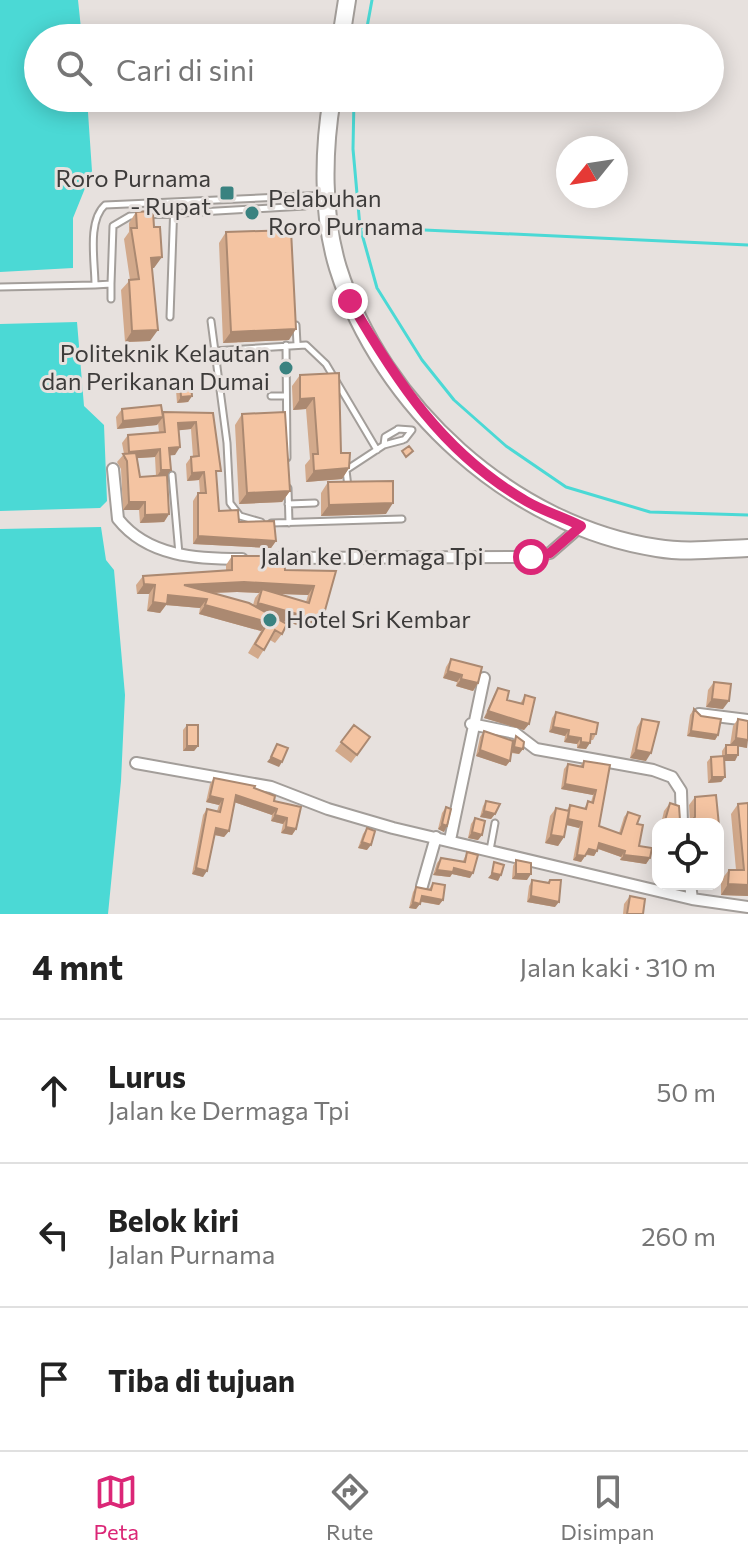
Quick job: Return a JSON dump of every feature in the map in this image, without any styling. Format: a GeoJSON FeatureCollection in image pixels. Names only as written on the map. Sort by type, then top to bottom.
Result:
{"type":"FeatureCollection","features":[{"type":"Feature","properties":{"kind":"main road"},"geometry":{"type":"LineString","coordinates":[[343,24],[347,0]]}},
{"type":"Feature","properties":{"kind":"main road"},"geometry":{"type":"LineString","coordinates":[[331,112],[327,200],[337,265],[350,301],[401,387],[428,422],[490,477],[527,502],[581,526],[658,549],[748,548]]}},
{"type":"Feature","properties":{"kind":"street","name":"Jalan ke Dermaga Tpi"},"geometry":{"type":"LineString","coordinates":[[113,469],[116,513],[121,523],[157,548],[179,555],[226,559],[531,557],[550,553],[581,526]]}},
{"type":"Feature","properties":{"kind":"street"},"geometry":{"type":"LineString","coordinates":[[450,840],[471,724],[484,678]]}},
{"type":"Feature","properties":{"kind":"street"},"geometry":{"type":"LineString","coordinates":[[699,714],[748,720]]}},
{"type":"Feature","properties":{"kind":"street"},"geometry":{"type":"LineString","coordinates":[[471,724],[515,733],[536,749],[653,770],[672,777],[681,791],[682,818]]}},
{"type":"Feature","properties":{"kind":"street"},"geometry":{"type":"LineString","coordinates":[[136,763],[271,787],[328,809],[436,837],[692,899],[748,907]]}},
{"type":"Feature","properties":{"kind":"street"},"geometry":{"type":"LineString","coordinates":[[422,886],[436,837]]}},
{"type":"Feature","properties":{"kind":"street"},"geometry":{"type":"LineString","coordinates":[[691,890],[692,899]]}},
{"type":"Feature","properties":{"kind":"lane"},"geometry":{"type":"LineString","coordinates":[[95,285],[95,227],[101,209],[119,204],[174,201],[305,196],[327,200]]}},
{"type":"Feature","properties":{"kind":"lane"},"geometry":{"type":"LineString","coordinates":[[111,299],[113,226],[130,216],[306,206],[327,200]]}},
{"type":"Feature","properties":{"kind":"lane"},"geometry":{"type":"LineString","coordinates":[[170,317],[174,201]]}},
{"type":"Feature","properties":{"kind":"lane"},"geometry":{"type":"LineString","coordinates":[[0,287],[111,284]]}},
{"type":"Feature","properties":{"kind":"lane"},"geometry":{"type":"LineString","coordinates":[[295,315],[297,344]]}},
{"type":"Feature","properties":{"kind":"lane"},"geometry":{"type":"LineString","coordinates":[[211,321],[227,443],[231,508],[255,522],[402,519]]}},
{"type":"Feature","properties":{"kind":"lane"},"geometry":{"type":"LineString","coordinates":[[213,351],[297,344],[312,350],[326,364],[377,450]]}},
{"type":"Feature","properties":{"kind":"lane"},"geometry":{"type":"LineString","coordinates":[[286,345],[289,523]]}},
{"type":"Feature","properties":{"kind":"lane"},"geometry":{"type":"LineString","coordinates":[[271,396],[286,396]]}},
{"type":"Feature","properties":{"kind":"lane"},"geometry":{"type":"LineString","coordinates":[[348,487],[348,467],[384,445],[404,440],[412,430],[428,422]]}},
{"type":"Feature","properties":{"kind":"lane"},"geometry":{"type":"LineString","coordinates":[[384,445],[385,437],[397,429],[412,430]]}},
{"type":"Feature","properties":{"kind":"lane"},"geometry":{"type":"LineString","coordinates":[[172,475],[179,555]]}},
{"type":"Feature","properties":{"kind":"lane"},"geometry":{"type":"LineString","coordinates":[[288,504],[315,503]]}},
{"type":"Feature","properties":{"kind":"lane"},"geometry":{"type":"LineString","coordinates":[[490,850],[495,823]]}},
{"type":"Feature","properties":{"kind":"water"},"geometry":{"type":"Polygon","coordinates":[[[0,0],[78,0],[81,24],[24,24],[24,112],[88,112],[92,171],[73,218],[73,268],[0,272],[0,0]]]}},
{"type":"Feature","properties":{"kind":"water"},"geometry":{"type":"Polygon","coordinates":[[[77,322],[84,406],[104,425],[107,501],[100,508],[0,511],[0,324],[77,322]]]}},
{"type":"Feature","properties":{"kind":"water"},"geometry":{"type":"Polygon","coordinates":[[[101,527],[106,560],[114,570],[125,695],[121,781],[108,914],[0,914],[0,529],[101,527]]]}},
{"type":"Feature","properties":{"kind":"building"},"geometry":{"type":"Polygon","coordinates":[[[153,211],[154,227],[160,227],[162,257],[151,258],[158,330],[132,331],[129,280],[139,279],[131,228],[137,228],[136,212],[153,211]]]}},
{"type":"Feature","properties":{"kind":"building"},"geometry":{"type":"Polygon","coordinates":[[[291,230],[296,329],[231,332],[226,232],[291,230]]]}},
{"type":"Feature","properties":{"kind":"building"},"geometry":{"type":"Polygon","coordinates":[[[339,373],[341,453],[350,453],[349,468],[314,471],[313,454],[318,454],[314,398],[300,399],[300,375],[339,373]]]}},
{"type":"Feature","properties":{"kind":"building"},"geometry":{"type":"Polygon","coordinates":[[[191,383],[192,396],[181,397],[180,384],[191,383]]]}},
{"type":"Feature","properties":{"kind":"building"},"geometry":{"type":"Polygon","coordinates":[[[161,405],[163,417],[123,421],[122,409],[161,405]]]}},
{"type":"Feature","properties":{"kind":"building"},"geometry":{"type":"Polygon","coordinates":[[[163,412],[213,413],[221,471],[216,471],[219,511],[238,510],[239,522],[274,521],[276,541],[198,536],[198,493],[206,493],[204,472],[192,473],[191,457],[199,456],[196,422],[178,423],[180,447],[169,448],[171,470],[161,470],[160,449],[129,452],[128,435],[165,432],[163,412]]]}},
{"type":"Feature","properties":{"kind":"building"},"geometry":{"type":"Polygon","coordinates":[[[285,412],[290,491],[247,493],[242,414],[285,412]]]}},
{"type":"Feature","properties":{"kind":"building"},"geometry":{"type":"Polygon","coordinates":[[[409,446],[413,451],[406,457],[402,451],[409,446]]]}},
{"type":"Feature","properties":{"kind":"building"},"geometry":{"type":"Polygon","coordinates":[[[136,453],[140,477],[167,475],[169,514],[145,515],[145,502],[129,502],[127,461],[123,454],[136,453]]]}},
{"type":"Feature","properties":{"kind":"building"},"geometry":{"type":"Polygon","coordinates":[[[393,481],[393,503],[329,505],[328,482],[393,481]]]}},
{"type":"Feature","properties":{"kind":"building"},"geometry":{"type":"Polygon","coordinates":[[[232,556],[284,556],[285,570],[336,571],[322,621],[258,603],[262,589],[309,603],[314,586],[244,582],[184,585],[249,603],[287,624],[282,634],[275,630],[264,650],[255,644],[268,622],[205,605],[207,599],[168,595],[167,604],[153,602],[155,585],[144,584],[143,576],[232,570],[232,556]]]}},
{"type":"Feature","properties":{"kind":"building"},"geometry":{"type":"Polygon","coordinates":[[[451,659],[482,667],[478,683],[461,679],[462,675],[448,671],[451,659]]]}},
{"type":"Feature","properties":{"kind":"building"},"geometry":{"type":"Polygon","coordinates":[[[714,682],[731,684],[729,701],[712,699],[714,682]]]}},
{"type":"Feature","properties":{"kind":"building"},"geometry":{"type":"Polygon","coordinates":[[[498,688],[509,691],[507,700],[523,704],[525,695],[535,698],[529,724],[488,711],[498,688]]]}},
{"type":"Feature","properties":{"kind":"building"},"geometry":{"type":"Polygon","coordinates":[[[694,709],[701,716],[721,719],[718,735],[691,731],[694,709]]]}},
{"type":"Feature","properties":{"kind":"building"},"geometry":{"type":"Polygon","coordinates":[[[556,712],[598,723],[596,734],[591,734],[590,743],[568,736],[569,730],[553,727],[556,712]]]}},
{"type":"Feature","properties":{"kind":"building"},"geometry":{"type":"Polygon","coordinates":[[[642,719],[659,722],[651,753],[636,750],[642,719]]]}},
{"type":"Feature","properties":{"kind":"building"},"geometry":{"type":"Polygon","coordinates":[[[738,719],[748,721],[748,740],[736,738],[738,719]]]}},
{"type":"Feature","properties":{"kind":"building"},"geometry":{"type":"Polygon","coordinates":[[[187,725],[198,725],[198,746],[187,746],[187,725]]]}},
{"type":"Feature","properties":{"kind":"building"},"geometry":{"type":"Polygon","coordinates":[[[354,725],[370,737],[357,755],[341,742],[354,725]]]}},
{"type":"Feature","properties":{"kind":"building"},"geometry":{"type":"Polygon","coordinates":[[[484,731],[513,741],[510,761],[480,750],[484,731]]]}},
{"type":"Feature","properties":{"kind":"building"},"geometry":{"type":"Polygon","coordinates":[[[516,736],[524,742],[523,749],[514,747],[516,736]]]}},
{"type":"Feature","properties":{"kind":"building"},"geometry":{"type":"Polygon","coordinates":[[[277,744],[288,748],[282,762],[271,757],[277,744]]]}},
{"type":"Feature","properties":{"kind":"building"},"geometry":{"type":"Polygon","coordinates":[[[726,745],[738,745],[738,755],[726,755],[726,745]]]}},
{"type":"Feature","properties":{"kind":"building"},"geometry":{"type":"Polygon","coordinates":[[[724,756],[725,777],[712,777],[711,757],[724,756]]]}},
{"type":"Feature","properties":{"kind":"building"},"geometry":{"type":"Polygon","coordinates":[[[584,761],[610,765],[599,826],[621,834],[628,812],[640,816],[637,824],[643,825],[639,846],[652,848],[650,858],[624,855],[625,851],[599,843],[597,851],[589,849],[585,856],[577,855],[582,822],[568,819],[570,805],[586,809],[588,801],[593,803],[596,790],[565,784],[568,764],[583,767],[584,761]]]}},
{"type":"Feature","properties":{"kind":"building"},"geometry":{"type":"Polygon","coordinates":[[[214,778],[255,786],[275,796],[274,801],[301,807],[296,829],[286,827],[287,818],[275,815],[277,809],[236,795],[229,831],[216,828],[207,871],[196,868],[207,809],[220,812],[223,799],[210,796],[214,778]]]}},
{"type":"Feature","properties":{"kind":"building"},"geometry":{"type":"Polygon","coordinates":[[[716,795],[718,818],[694,818],[695,797],[716,795]]]}},
{"type":"Feature","properties":{"kind":"building"},"geometry":{"type":"Polygon","coordinates":[[[486,801],[500,804],[495,814],[484,811],[486,801]]]}},
{"type":"Feature","properties":{"kind":"building"},"geometry":{"type":"Polygon","coordinates":[[[670,803],[679,806],[680,818],[666,818],[670,803]]]}},
{"type":"Feature","properties":{"kind":"building"},"geometry":{"type":"Polygon","coordinates":[[[748,803],[748,885],[728,884],[729,870],[744,870],[738,804],[748,803]]]}},
{"type":"Feature","properties":{"kind":"building"},"geometry":{"type":"Polygon","coordinates":[[[446,807],[451,809],[447,826],[442,824],[446,807]]]}},
{"type":"Feature","properties":{"kind":"building"},"geometry":{"type":"Polygon","coordinates":[[[556,808],[569,811],[564,837],[551,835],[556,808]]]}},
{"type":"Feature","properties":{"kind":"building"},"geometry":{"type":"Polygon","coordinates":[[[475,818],[485,821],[482,835],[472,832],[475,818]]]}},
{"type":"Feature","properties":{"kind":"building"},"geometry":{"type":"Polygon","coordinates":[[[367,828],[375,831],[371,845],[362,842],[367,828]]]}},
{"type":"Feature","properties":{"kind":"building"},"geometry":{"type":"Polygon","coordinates":[[[467,852],[478,855],[473,873],[454,868],[453,872],[437,870],[441,858],[465,862],[467,852]]]}},
{"type":"Feature","properties":{"kind":"building"},"geometry":{"type":"Polygon","coordinates":[[[516,860],[531,863],[531,874],[516,874],[516,860]]]}},
{"type":"Feature","properties":{"kind":"building"},"geometry":{"type":"Polygon","coordinates":[[[494,862],[504,865],[501,875],[492,873],[494,862]]]}},
{"type":"Feature","properties":{"kind":"building"},"geometry":{"type":"Polygon","coordinates":[[[532,880],[549,883],[550,880],[561,880],[559,902],[531,896],[532,880]]]}},
{"type":"Feature","properties":{"kind":"building"},"geometry":{"type":"Polygon","coordinates":[[[433,883],[445,885],[443,900],[422,896],[420,904],[413,902],[416,887],[431,890],[433,883]]]}},
{"type":"Feature","properties":{"kind":"building"},"geometry":{"type":"Polygon","coordinates":[[[630,896],[645,899],[643,914],[627,914],[630,896]]]}},
{"type":"Feature","properties":{"kind":"waterway"},"geometry":{"type":"LineString","coordinates":[[368,24],[372,0]]}},
{"type":"Feature","properties":{"kind":"waterway"},"geometry":{"type":"LineString","coordinates":[[354,112],[353,149],[360,227],[377,288],[422,360],[454,400],[506,446],[566,487],[650,512],[748,515]]}},
{"type":"Feature","properties":{"kind":"waterway"},"geometry":{"type":"LineString","coordinates":[[360,227],[748,245]]}},
{"type":"Feature","properties":{"kind":"place","name":"Roro Purnama - Rupat"},"geometry":{"type":"Point","coordinates":[227,193]}},
{"type":"Feature","properties":{"kind":"place","name":"Pelabuhan Roro Purnama"},"geometry":{"type":"Point","coordinates":[252,213]}},
{"type":"Feature","properties":{"kind":"place","name":"Politeknik Kelautan dan Perikanan Dumai"},"geometry":{"type":"Point","coordinates":[286,368]}},
{"type":"Feature","properties":{"kind":"place","name":"Hotel Sri Kembar"},"geometry":{"type":"Point","coordinates":[270,620]}},
{"type":"Feature","properties":{"kind":"route"},"geometry":{"type":"LineString","coordinates":[[350,301],[401,387],[439,433],[490,477],[527,502],[581,526],[550,553],[531,557]]}}]}
